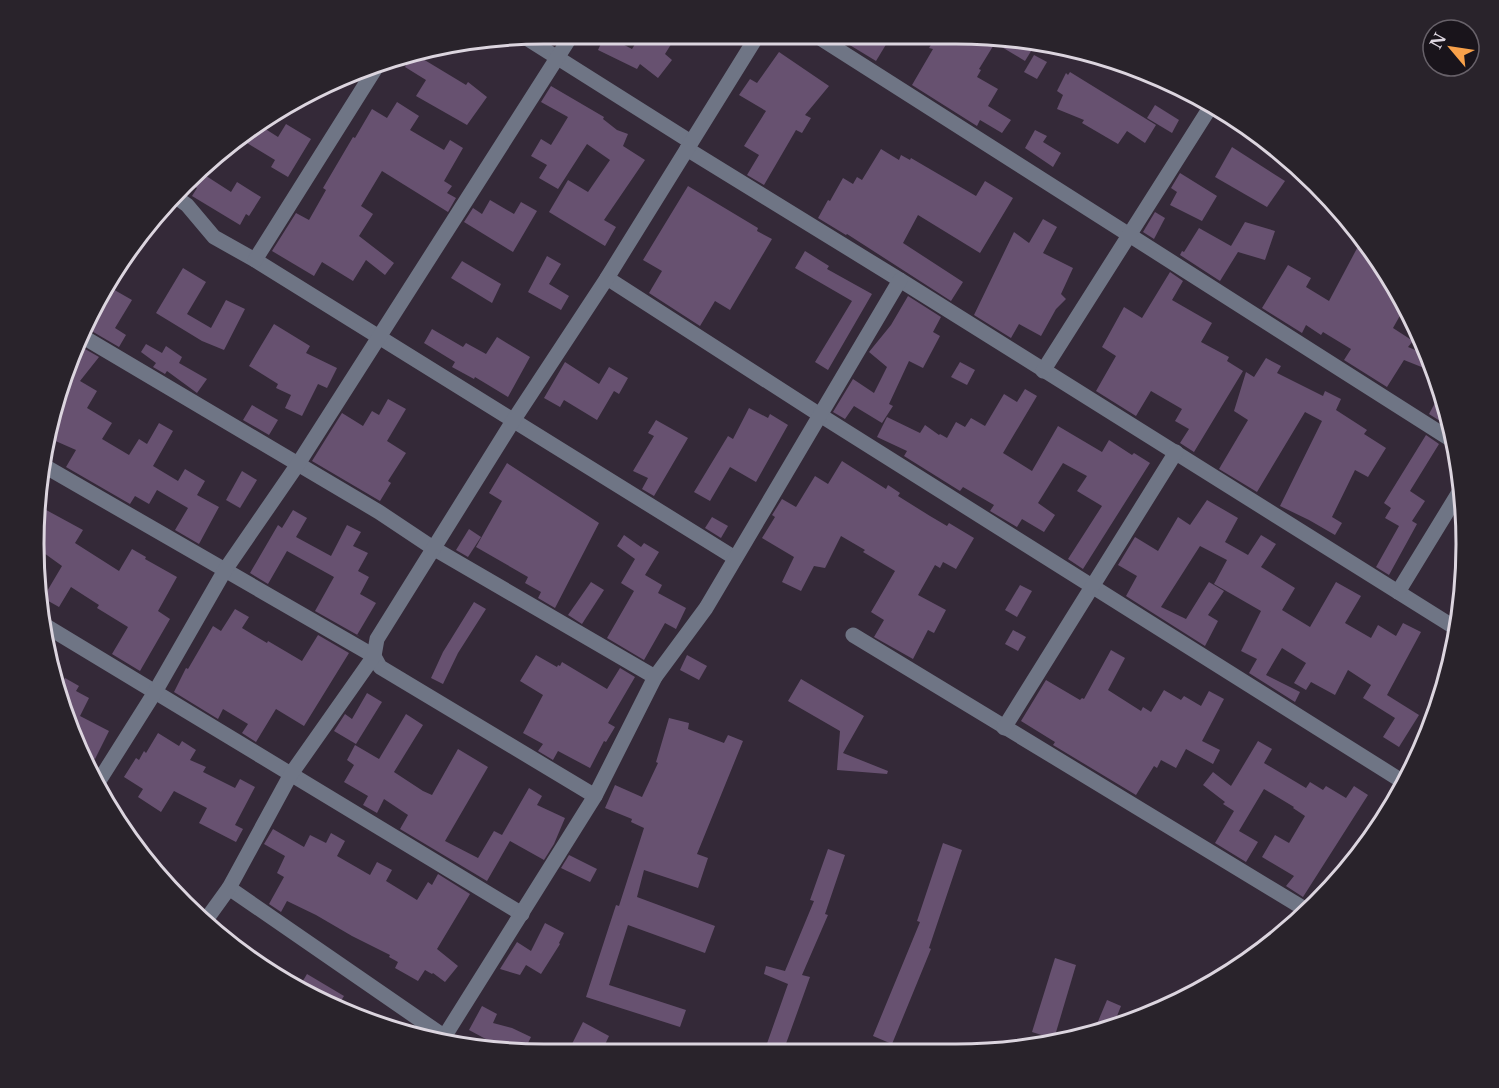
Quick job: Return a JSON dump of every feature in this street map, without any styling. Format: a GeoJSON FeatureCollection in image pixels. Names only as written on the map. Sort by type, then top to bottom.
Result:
{"type":"FeatureCollection","features":[{"type":"Feature","properties":{"kind":"street"},"geometry":{"type":"LineString","coordinates":[[537,44],[689,146],[1043,371],[1449,624]]}},
{"type":"Feature","properties":{"kind":"street"},"geometry":{"type":"LineString","coordinates":[[102,778],[155,692],[225,570],[298,464],[380,338],[566,44]]}},
{"type":"Feature","properties":{"kind":"street"},"geometry":{"type":"LineString","coordinates":[[209,916],[229,888],[291,774],[374,656],[377,639],[433,548],[607,278],[752,44]]}},
{"type":"Feature","properties":{"kind":"street"},"geometry":{"type":"LineString","coordinates":[[829,44],[1443,435]]}},
{"type":"Feature","properties":{"kind":"street"},"geometry":{"type":"LineString","coordinates":[[255,260],[372,74]]}},
{"type":"Feature","properties":{"kind":"street"},"geometry":{"type":"LineString","coordinates":[[1043,371],[1206,112]]}},
{"type":"Feature","properties":{"kind":"street"},"geometry":{"type":"LineString","coordinates":[[181,200],[214,237],[255,260],[735,558]]}},
{"type":"Feature","properties":{"kind":"street"},"geometry":{"type":"LineString","coordinates":[[607,278],[820,415],[1397,778]]}},
{"type":"Feature","properties":{"kind":"street"},"geometry":{"type":"LineString","coordinates":[[446,1035],[595,796],[655,677],[706,608],[900,280]]}},
{"type":"Feature","properties":{"kind":"street"},"geometry":{"type":"LineString","coordinates":[[88,339],[380,512],[433,548],[655,677]]}},
{"type":"Feature","properties":{"kind":"street"},"geometry":{"type":"LineString","coordinates":[[1004,728],[1176,452]]}},
{"type":"Feature","properties":{"kind":"street"},"geometry":{"type":"LineString","coordinates":[[50,468],[374,656],[380,667],[595,796]]}},
{"type":"Feature","properties":{"kind":"street"},"geometry":{"type":"LineString","coordinates":[[1398,592],[1453,502]]}},
{"type":"Feature","properties":{"kind":"street"},"geometry":{"type":"LineString","coordinates":[[51,629],[522,914]]}},
{"type":"Feature","properties":{"kind":"street"},"geometry":{"type":"LineString","coordinates":[[853,635],[1301,906]]}},
{"type":"Feature","properties":{"kind":"street"},"geometry":{"type":"LineString","coordinates":[[229,888],[431,1031]]}},
{"type":"Feature","properties":{"kind":"building"},"geometry":{"type":"Polygon","coordinates":[[[601,44],[622,44],[632,49],[635,44],[671,44],[665,54],[672,60],[658,78],[640,64],[637,69],[598,50],[601,44]]]}},
{"type":"Feature","properties":{"kind":"building"},"geometry":{"type":"Polygon","coordinates":[[[848,44],[886,44],[876,61],[848,44]]]}},
{"type":"Feature","properties":{"kind":"building"},"geometry":{"type":"Polygon","coordinates":[[[931,44],[993,46],[979,69],[981,70],[977,77],[998,89],[988,106],[1011,120],[1002,133],[980,120],[977,126],[912,85],[933,49],[929,48],[931,44]]]}},
{"type":"Feature","properties":{"kind":"building"},"geometry":{"type":"Polygon","coordinates":[[[1000,46],[1032,50],[1025,61],[1000,46]]]}},
{"type":"Feature","properties":{"kind":"building"},"geometry":{"type":"Polygon","coordinates":[[[779,52],[829,86],[805,115],[811,118],[802,133],[796,130],[764,185],[747,175],[759,155],[744,146],[766,111],[739,95],[750,79],[757,83],[779,52]]]}},
{"type":"Feature","properties":{"kind":"building"},"geometry":{"type":"Polygon","coordinates":[[[1034,55],[1047,62],[1037,79],[1024,72],[1034,55]]]}},
{"type":"Feature","properties":{"kind":"building"},"geometry":{"type":"Polygon","coordinates":[[[423,59],[466,85],[468,82],[487,97],[467,125],[416,96],[426,80],[405,67],[407,63],[423,59]]]}},
{"type":"Feature","properties":{"kind":"building"},"geometry":{"type":"Polygon","coordinates":[[[1070,72],[1156,125],[1145,143],[1127,131],[1118,144],[1082,123],[1084,120],[1057,109],[1063,95],[1057,91],[1066,73],[1068,75],[1070,72]]]}},
{"type":"Feature","properties":{"kind":"building"},"geometry":{"type":"Polygon","coordinates":[[[551,86],[604,117],[603,119],[617,130],[628,134],[623,146],[645,160],[604,220],[616,227],[605,246],[549,212],[568,180],[588,192],[610,160],[587,144],[558,189],[539,178],[547,165],[531,156],[541,139],[551,145],[568,117],[541,102],[551,86]]]}},
{"type":"Feature","properties":{"kind":"building"},"geometry":{"type":"Polygon","coordinates":[[[397,102],[419,116],[410,130],[444,150],[450,140],[463,148],[444,181],[452,186],[447,193],[456,198],[448,212],[382,171],[361,206],[373,214],[359,236],[394,263],[385,275],[366,260],[353,281],[322,262],[314,276],[272,251],[296,213],[309,220],[326,190],[323,188],[372,109],[387,118],[397,102]]]}},
{"type":"Feature","properties":{"kind":"building"},"geometry":{"type":"Polygon","coordinates":[[[1155,105],[1179,120],[1172,133],[1147,118],[1155,105]]]}},
{"type":"Feature","properties":{"kind":"building"},"geometry":{"type":"Polygon","coordinates":[[[286,124],[311,139],[288,177],[271,167],[275,160],[247,143],[265,129],[278,137],[286,124]]]}},
{"type":"Feature","properties":{"kind":"building"},"geometry":{"type":"Polygon","coordinates":[[[1035,130],[1047,136],[1043,142],[1061,153],[1053,167],[1025,148],[1035,130]]]}},
{"type":"Feature","properties":{"kind":"building"},"geometry":{"type":"Polygon","coordinates":[[[1232,147],[1285,181],[1267,207],[1215,177],[1232,147]]]}},
{"type":"Feature","properties":{"kind":"building"},"geometry":{"type":"Polygon","coordinates":[[[881,149],[899,160],[901,155],[910,160],[911,158],[976,196],[985,181],[1013,198],[980,253],[918,215],[903,243],[963,282],[951,301],[818,218],[843,178],[853,184],[857,177],[862,180],[881,149]]]}},
{"type":"Feature","properties":{"kind":"building"},"geometry":{"type":"Polygon","coordinates":[[[1180,173],[1217,196],[1202,221],[1170,205],[1177,192],[1171,188],[1180,173]]]}},
{"type":"Feature","properties":{"kind":"building"},"geometry":{"type":"Polygon","coordinates":[[[206,176],[231,192],[237,182],[261,197],[249,216],[246,214],[240,225],[192,196],[197,188],[194,186],[206,176]]]}},
{"type":"Feature","properties":{"kind":"building"},"geometry":{"type":"Polygon","coordinates":[[[688,186],[758,228],[757,231],[772,239],[730,310],[715,301],[700,326],[649,293],[662,271],[643,260],[688,186]]]}},
{"type":"Feature","properties":{"kind":"building"},"geometry":{"type":"Polygon","coordinates":[[[490,200],[514,214],[521,202],[537,211],[513,252],[464,222],[473,208],[482,214],[490,200]]]}},
{"type":"Feature","properties":{"kind":"building"},"geometry":{"type":"Polygon","coordinates":[[[1155,212],[1165,218],[1154,239],[1143,232],[1155,212]]]}},
{"type":"Feature","properties":{"kind":"building"},"geometry":{"type":"Polygon","coordinates":[[[1043,219],[1057,227],[1043,253],[1073,268],[1061,294],[1066,299],[1056,309],[1041,336],[1019,324],[1011,338],[974,315],[1014,232],[1029,243],[1043,219]]]}},
{"type":"Feature","properties":{"kind":"building"},"geometry":{"type":"Polygon","coordinates":[[[1245,222],[1275,231],[1265,260],[1238,252],[1220,281],[1180,255],[1199,228],[1231,246],[1245,222]]]}},
{"type":"Feature","properties":{"kind":"building"},"geometry":{"type":"Polygon","coordinates":[[[1358,247],[1400,316],[1393,328],[1412,340],[1408,347],[1416,351],[1423,368],[1404,360],[1387,387],[1344,360],[1351,349],[1323,332],[1321,335],[1306,325],[1302,333],[1262,308],[1288,265],[1311,278],[1306,287],[1329,301],[1358,247]]]}},
{"type":"Feature","properties":{"kind":"building"},"geometry":{"type":"Polygon","coordinates":[[[805,251],[829,266],[827,269],[872,294],[828,370],[815,362],[852,301],[795,268],[805,251]]]}},
{"type":"Feature","properties":{"kind":"building"},"geometry":{"type":"Polygon","coordinates":[[[547,256],[561,264],[549,284],[569,296],[561,310],[528,292],[547,256]]]}},
{"type":"Feature","properties":{"kind":"building"},"geometry":{"type":"Polygon","coordinates":[[[462,261],[501,284],[492,303],[451,278],[462,261]]]}},
{"type":"Feature","properties":{"kind":"building"},"geometry":{"type":"Polygon","coordinates":[[[183,268],[206,282],[187,314],[211,328],[226,300],[245,309],[224,350],[202,341],[156,313],[183,268]]]}},
{"type":"Feature","properties":{"kind":"building"},"geometry":{"type":"Polygon","coordinates":[[[1170,272],[1183,281],[1172,300],[1212,323],[1201,342],[1229,357],[1227,361],[1243,371],[1194,452],[1180,443],[1189,429],[1175,421],[1182,409],[1151,391],[1136,416],[1096,391],[1116,356],[1102,347],[1124,307],[1142,318],[1170,272]]]}},
{"type":"Feature","properties":{"kind":"building"},"geometry":{"type":"Polygon","coordinates":[[[114,290],[132,300],[115,328],[126,335],[119,347],[91,331],[114,290]]]}},
{"type":"Feature","properties":{"kind":"building"},"geometry":{"type":"Polygon","coordinates":[[[908,296],[941,317],[933,332],[940,336],[923,368],[909,361],[889,404],[893,406],[882,423],[854,406],[845,419],[833,412],[853,379],[874,393],[887,367],[869,352],[891,325],[908,296]]]}},
{"type":"Feature","properties":{"kind":"building"},"geometry":{"type":"Polygon","coordinates":[[[274,324],[310,346],[306,353],[337,368],[327,388],[318,384],[302,416],[285,408],[291,395],[276,388],[278,384],[249,366],[274,324]]]}},
{"type":"Feature","properties":{"kind":"building"},"geometry":{"type":"Polygon","coordinates":[[[432,329],[463,347],[466,343],[486,354],[497,337],[530,357],[508,397],[475,377],[474,379],[452,367],[455,362],[424,343],[432,329]]]}},
{"type":"Feature","properties":{"kind":"building"},"geometry":{"type":"Polygon","coordinates":[[[146,344],[162,353],[166,346],[182,357],[179,363],[207,379],[197,393],[167,371],[165,374],[153,367],[156,363],[141,352],[146,344]]]}},
{"type":"Feature","properties":{"kind":"building"},"geometry":{"type":"Polygon","coordinates":[[[85,349],[99,357],[80,381],[97,391],[87,408],[112,423],[102,439],[129,455],[139,439],[147,444],[159,423],[173,431],[153,466],[178,481],[185,469],[205,481],[197,495],[219,507],[199,544],[175,530],[188,508],[157,490],[149,504],[135,496],[130,504],[66,467],[76,450],[54,440],[70,383],[85,349]]]}},
{"type":"Feature","properties":{"kind":"building"},"geometry":{"type":"Polygon","coordinates":[[[1266,358],[1281,366],[1277,373],[1323,396],[1325,391],[1341,399],[1336,410],[1367,430],[1364,434],[1386,448],[1368,477],[1355,470],[1332,517],[1342,523],[1335,535],[1280,506],[1322,421],[1305,412],[1257,492],[1219,469],[1248,420],[1234,411],[1246,372],[1254,377],[1266,358]]]}},
{"type":"Feature","properties":{"kind":"building"},"geometry":{"type":"Polygon","coordinates":[[[565,362],[599,384],[609,367],[628,378],[619,394],[614,391],[597,420],[564,400],[560,407],[544,398],[565,362]]]}},
{"type":"Feature","properties":{"kind":"building"},"geometry":{"type":"Polygon","coordinates":[[[960,362],[975,370],[967,385],[951,377],[960,362]]]}},
{"type":"Feature","properties":{"kind":"building"},"geometry":{"type":"Polygon","coordinates":[[[1025,389],[1037,396],[1003,453],[1032,471],[1058,426],[1102,452],[1109,440],[1132,455],[1134,453],[1150,463],[1083,569],[1068,559],[1102,506],[1077,491],[1087,476],[1063,463],[1038,503],[1055,515],[1044,532],[1022,519],[1017,527],[990,511],[994,505],[963,487],[960,491],[904,456],[907,451],[877,437],[887,417],[920,433],[925,425],[947,438],[956,422],[965,427],[971,418],[985,426],[1004,394],[1017,402],[1025,389]]]}},
{"type":"Feature","properties":{"kind":"building"},"geometry":{"type":"Polygon","coordinates":[[[388,399],[406,409],[387,441],[406,453],[388,481],[391,483],[380,501],[312,461],[342,413],[363,426],[372,411],[379,415],[388,399]]]}},
{"type":"Feature","properties":{"kind":"building"},"geometry":{"type":"Polygon","coordinates":[[[1435,403],[1440,421],[1429,414],[1435,403]]]}},
{"type":"Feature","properties":{"kind":"building"},"geometry":{"type":"Polygon","coordinates":[[[252,405],[278,420],[269,435],[243,420],[252,405]]]}},
{"type":"Feature","properties":{"kind":"building"},"geometry":{"type":"Polygon","coordinates":[[[749,408],[768,418],[770,414],[788,425],[756,482],[730,467],[710,501],[694,492],[728,436],[733,439],[749,408]]]}},
{"type":"Feature","properties":{"kind":"building"},"geometry":{"type":"Polygon","coordinates":[[[656,420],[688,438],[654,496],[642,489],[648,478],[633,471],[654,436],[648,433],[656,420]]]}},
{"type":"Feature","properties":{"kind":"building"},"geometry":{"type":"Polygon","coordinates":[[[1426,435],[1439,444],[1410,491],[1425,501],[1412,521],[1417,524],[1389,575],[1376,567],[1399,526],[1385,518],[1391,508],[1384,503],[1426,435]]]}},
{"type":"Feature","properties":{"kind":"building"},"geometry":{"type":"Polygon","coordinates":[[[842,461],[886,489],[888,485],[900,493],[898,496],[947,526],[949,523],[974,538],[956,569],[943,562],[940,568],[935,565],[918,595],[946,610],[934,633],[928,630],[913,659],[874,637],[884,620],[871,612],[895,571],[841,536],[825,568],[814,566],[801,591],[782,582],[794,557],[762,538],[775,517],[772,515],[782,499],[796,507],[815,476],[828,484],[842,461]]]}},
{"type":"Feature","properties":{"kind":"building"},"geometry":{"type":"Polygon","coordinates":[[[507,463],[599,523],[555,608],[538,598],[541,592],[525,583],[528,577],[476,547],[502,501],[489,493],[507,463]]]}},
{"type":"Feature","properties":{"kind":"building"},"geometry":{"type":"Polygon","coordinates":[[[242,471],[257,480],[240,508],[226,500],[242,471]]]}},
{"type":"Feature","properties":{"kind":"building"},"geometry":{"type":"Polygon","coordinates":[[[1207,500],[1238,518],[1225,542],[1248,555],[1261,535],[1276,544],[1261,567],[1295,588],[1282,610],[1310,627],[1336,582],[1361,596],[1345,623],[1371,638],[1378,625],[1396,636],[1403,623],[1421,632],[1387,695],[1419,715],[1399,747],[1383,737],[1395,718],[1363,698],[1371,685],[1348,670],[1335,695],[1311,682],[1306,690],[1294,683],[1306,663],[1282,648],[1266,675],[1300,692],[1295,702],[1249,673],[1257,659],[1241,651],[1261,611],[1214,584],[1227,560],[1200,546],[1161,607],[1186,619],[1209,582],[1224,591],[1208,615],[1218,621],[1205,646],[1126,596],[1137,576],[1118,565],[1135,537],[1158,551],[1178,517],[1190,525],[1207,500]]]}},
{"type":"Feature","properties":{"kind":"building"},"geometry":{"type":"Polygon","coordinates":[[[45,509],[83,530],[75,543],[119,571],[132,549],[177,577],[158,611],[170,619],[140,671],[112,654],[128,627],[97,608],[99,605],[71,587],[59,607],[47,600],[46,592],[62,566],[44,553],[45,509]]]}},
{"type":"Feature","properties":{"kind":"building"},"geometry":{"type":"Polygon","coordinates":[[[293,510],[307,518],[296,537],[331,556],[347,525],[361,532],[353,546],[368,553],[358,571],[369,577],[360,594],[376,603],[357,635],[315,611],[334,577],[287,551],[268,584],[250,573],[278,525],[282,528],[293,510]]]}},
{"type":"Feature","properties":{"kind":"building"},"geometry":{"type":"Polygon","coordinates":[[[712,517],[728,526],[721,538],[705,528],[712,517]]]}},
{"type":"Feature","properties":{"kind":"building"},"geometry":{"type":"Polygon","coordinates":[[[469,529],[481,537],[468,557],[456,550],[469,529]]]}},
{"type":"Feature","properties":{"kind":"building"},"geometry":{"type":"Polygon","coordinates":[[[624,535],[641,547],[644,543],[659,552],[645,575],[662,585],[658,593],[686,608],[676,629],[665,623],[644,660],[607,638],[634,591],[621,583],[635,559],[617,546],[624,535]]]}},
{"type":"Feature","properties":{"kind":"building"},"geometry":{"type":"Polygon","coordinates":[[[591,582],[604,590],[582,624],[568,615],[591,582]]]}},
{"type":"Feature","properties":{"kind":"building"},"geometry":{"type":"Polygon","coordinates":[[[1020,585],[1032,591],[1017,617],[1005,610],[1020,585]]]}},
{"type":"Feature","properties":{"kind":"building"},"geometry":{"type":"Polygon","coordinates":[[[474,602],[486,609],[458,653],[443,684],[431,678],[443,652],[474,602]]]}},
{"type":"Feature","properties":{"kind":"building"},"geometry":{"type":"Polygon","coordinates":[[[235,609],[249,617],[242,628],[302,661],[318,635],[349,653],[304,726],[276,709],[256,742],[242,733],[248,724],[223,709],[218,719],[174,692],[186,668],[188,669],[213,626],[221,631],[235,609]]]}},
{"type":"Feature","properties":{"kind":"building"},"geometry":{"type":"Polygon","coordinates":[[[1013,630],[1026,637],[1018,651],[1005,644],[1013,630]]]}},
{"type":"Feature","properties":{"kind":"building"},"geometry":{"type":"Polygon","coordinates":[[[1111,650],[1125,658],[1108,690],[1141,711],[1143,707],[1151,712],[1164,690],[1181,700],[1184,696],[1201,706],[1209,691],[1224,699],[1202,741],[1220,750],[1213,764],[1186,749],[1176,768],[1161,760],[1157,768],[1154,766],[1136,795],[1053,745],[1055,742],[1021,721],[1046,680],[1080,700],[1084,699],[1111,650]]]}},
{"type":"Feature","properties":{"kind":"building"},"geometry":{"type":"Polygon","coordinates":[[[536,655],[557,667],[562,662],[607,689],[620,668],[635,677],[608,723],[615,727],[606,742],[604,741],[590,768],[558,751],[553,760],[538,751],[543,744],[523,733],[543,695],[520,681],[536,655]]]}},
{"type":"Feature","properties":{"kind":"building"},"geometry":{"type":"Polygon","coordinates":[[[687,655],[707,666],[699,680],[680,670],[687,655]]]}},
{"type":"Feature","properties":{"kind":"building"},"geometry":{"type":"Polygon","coordinates":[[[65,678],[79,686],[76,691],[89,698],[80,716],[109,731],[95,759],[92,758],[82,736],[63,681],[65,678]]]}},
{"type":"Feature","properties":{"kind":"building"},"geometry":{"type":"Polygon","coordinates":[[[801,679],[864,716],[843,753],[888,771],[887,774],[837,770],[840,731],[788,701],[801,679]]]}},
{"type":"Feature","properties":{"kind":"building"},"geometry":{"type":"Polygon","coordinates":[[[367,693],[382,702],[356,744],[334,731],[345,714],[352,719],[367,693]]]}},
{"type":"Feature","properties":{"kind":"building"},"geometry":{"type":"Polygon","coordinates":[[[406,714],[423,725],[394,772],[423,791],[432,795],[458,749],[488,767],[445,841],[478,858],[494,831],[502,835],[529,788],[542,796],[537,805],[565,818],[544,860],[510,841],[487,881],[400,829],[408,815],[384,799],[377,813],[363,805],[368,796],[344,782],[354,765],[347,760],[355,745],[379,759],[406,714]]]}},
{"type":"Feature","properties":{"kind":"building"},"geometry":{"type":"Polygon","coordinates":[[[669,718],[689,723],[688,729],[724,743],[728,735],[743,741],[697,854],[708,858],[698,888],[644,870],[637,897],[715,926],[705,953],[628,925],[609,985],[686,1010],[680,1027],[586,997],[644,828],[631,822],[632,819],[605,808],[615,785],[642,797],[658,763],[656,762],[669,718]]]}},
{"type":"Feature","properties":{"kind":"building"},"geometry":{"type":"Polygon","coordinates":[[[158,733],[179,746],[182,741],[196,750],[190,760],[206,767],[203,772],[235,788],[240,779],[255,787],[235,825],[243,829],[236,842],[199,823],[207,808],[174,791],[161,812],[138,797],[143,789],[124,777],[136,758],[139,760],[144,751],[146,753],[158,733]]]}},
{"type":"Feature","properties":{"kind":"building"},"geometry":{"type":"Polygon","coordinates":[[[1258,741],[1272,749],[1264,763],[1306,788],[1310,782],[1323,790],[1326,786],[1346,798],[1354,786],[1368,795],[1303,897],[1286,886],[1294,876],[1262,857],[1275,835],[1289,843],[1305,816],[1294,807],[1264,789],[1239,831],[1258,842],[1246,862],[1215,843],[1234,811],[1203,785],[1213,772],[1231,786],[1258,741]]]}},
{"type":"Feature","properties":{"kind":"building"},"geometry":{"type":"Polygon","coordinates":[[[273,829],[304,847],[310,835],[326,843],[331,833],[345,841],[337,856],[370,875],[377,862],[392,870],[386,881],[417,900],[428,882],[432,885],[438,874],[470,894],[437,949],[458,966],[445,982],[425,970],[418,981],[395,968],[398,962],[389,957],[390,955],[316,915],[287,901],[281,912],[269,904],[284,877],[277,873],[285,856],[264,844],[273,829]]]}},
{"type":"Feature","properties":{"kind":"building"},"geometry":{"type":"Polygon","coordinates":[[[943,843],[962,850],[929,948],[931,949],[892,1044],[873,1036],[920,922],[917,921],[943,843]]]}},
{"type":"Feature","properties":{"kind":"building"},"geometry":{"type":"Polygon","coordinates":[[[828,849],[845,855],[825,914],[828,915],[802,975],[810,977],[786,1044],[767,1044],[788,984],[764,974],[766,966],[785,971],[814,901],[810,900],[828,849]]]}},
{"type":"Feature","properties":{"kind":"building"},"geometry":{"type":"Polygon","coordinates":[[[569,855],[597,869],[590,882],[561,868],[569,855]]]}},
{"type":"Feature","properties":{"kind":"building"},"geometry":{"type":"Polygon","coordinates":[[[545,923],[564,933],[560,944],[541,974],[526,965],[520,975],[500,969],[517,942],[531,951],[545,923]]]}},
{"type":"Feature","properties":{"kind":"building"},"geometry":{"type":"Polygon","coordinates":[[[1055,958],[1076,965],[1055,1034],[1045,1036],[1032,1032],[1055,958]]]}},
{"type":"Feature","properties":{"kind":"building"},"geometry":{"type":"Polygon","coordinates":[[[307,974],[344,996],[341,1001],[302,982],[307,974]]]}},
{"type":"Feature","properties":{"kind":"building"},"geometry":{"type":"Polygon","coordinates":[[[1107,1000],[1121,1006],[1116,1018],[1097,1023],[1107,1000]]]}},
{"type":"Feature","properties":{"kind":"building"},"geometry":{"type":"Polygon","coordinates":[[[482,1006],[497,1014],[493,1023],[512,1028],[531,1037],[528,1044],[489,1041],[469,1030],[482,1006]]]}},
{"type":"Feature","properties":{"kind":"building"},"geometry":{"type":"Polygon","coordinates":[[[583,1022],[609,1036],[605,1044],[572,1044],[583,1022]]]}}]}
